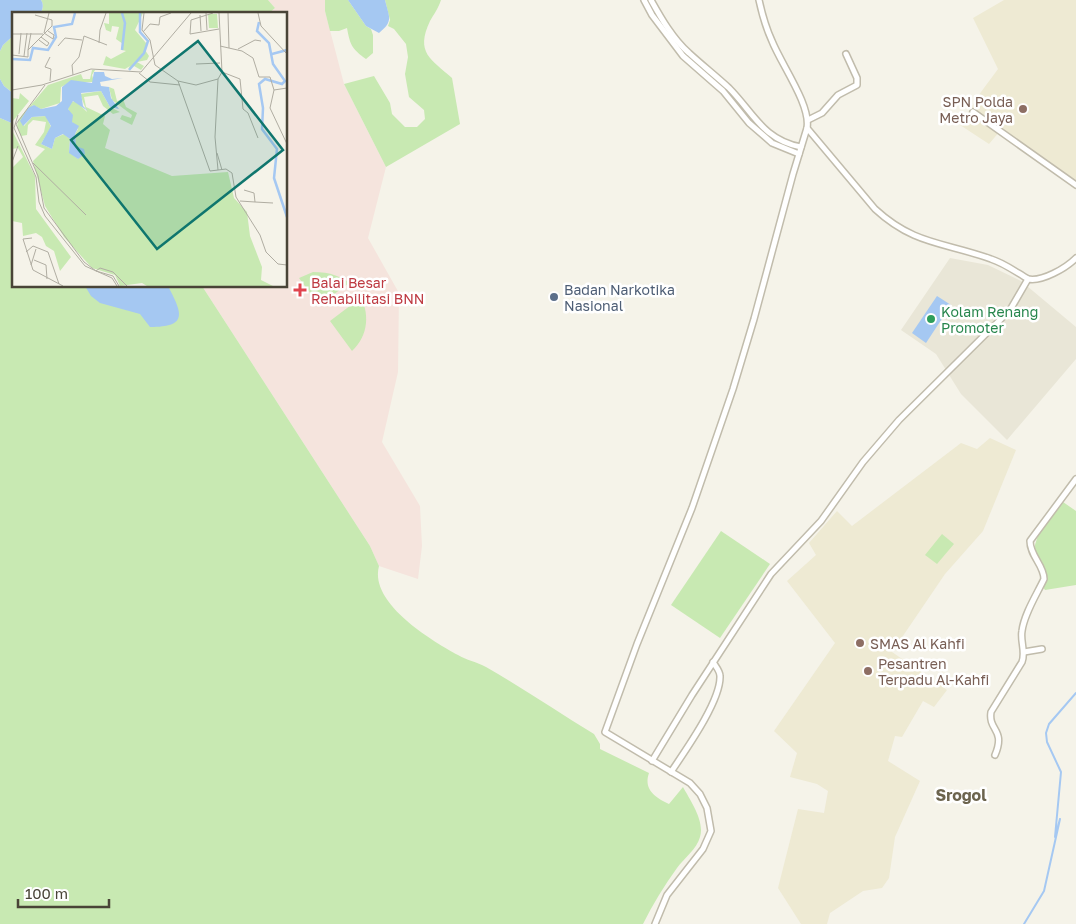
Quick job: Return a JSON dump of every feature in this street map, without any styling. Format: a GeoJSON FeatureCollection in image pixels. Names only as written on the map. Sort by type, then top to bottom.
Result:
{"type":"FeatureCollection","features":[{"type":"Feature","properties":{"kind":"street"},"geometry":{"type":"LineString","coordinates":[[644,0],[652,15],[683,56],[732,96],[749,123],[772,143],[799,154]]}},
{"type":"Feature","properties":{"kind":"street"},"geometry":{"type":"LineString","coordinates":[[651,0],[657,12],[687,52],[769,134],[792,146],[801,147]]}},
{"type":"Feature","properties":{"kind":"street"},"geometry":{"type":"LineString","coordinates":[[655,924],[667,895],[703,850],[711,831],[707,808],[700,794],[690,784],[605,732],[637,644],[700,484],[754,319],[807,128],[808,120],[800,98],[771,40],[759,0]]}},
{"type":"Feature","properties":{"kind":"street"},"geometry":{"type":"LineString","coordinates":[[808,120],[822,113],[838,95],[857,85],[858,79],[846,54]]}},
{"type":"Feature","properties":{"kind":"street"},"geometry":{"type":"LineString","coordinates":[[973,112],[1076,185]]}},
{"type":"Feature","properties":{"kind":"street"},"geometry":{"type":"LineString","coordinates":[[807,128],[875,208],[896,226],[929,242],[991,259],[1028,279],[1034,280],[1043,278],[1076,258]]}},
{"type":"Feature","properties":{"kind":"street"},"geometry":{"type":"LineString","coordinates":[[652,761],[713,662],[771,574],[821,521],[867,457],[909,410],[1010,310],[1028,279]]}},
{"type":"Feature","properties":{"kind":"street"},"geometry":{"type":"LineString","coordinates":[[995,755],[1000,741],[991,719],[991,712],[1022,662],[1024,652],[1021,637],[1023,624],[1044,579],[1044,575],[1032,552],[1030,541],[1076,479]]}},
{"type":"Feature","properties":{"kind":"street"},"geometry":{"type":"LineString","coordinates":[[1024,652],[1042,649]]}},
{"type":"Feature","properties":{"kind":"street"},"geometry":{"type":"LineString","coordinates":[[671,772],[708,713],[718,692],[720,673],[713,662]]}},
{"type":"Feature","properties":{"kind":"shaded area","name":"Balai Besar Rehabilitasi BNN"},"geometry":{"type":"Polygon","coordinates":[[[268,0],[325,0],[325,11],[344,84],[386,167],[368,238],[399,293],[398,372],[382,442],[420,506],[422,546],[418,579],[379,566],[370,546],[203,288],[288,288],[288,12],[270,12],[275,8],[268,0]]]}},
{"type":"Feature","properties":{"kind":"shaded area","name":"SPN Polda Metro Jaya"},"geometry":{"type":"Polygon","coordinates":[[[1004,0],[1076,0],[1076,185],[1000,131],[989,144],[960,125],[998,69],[973,18],[1004,0]]]}},
{"type":"Feature","properties":{"kind":"shaded area"},"geometry":{"type":"Polygon","coordinates":[[[950,258],[988,265],[1021,281],[1076,327],[1076,359],[1007,440],[961,394],[936,354],[901,330],[950,258]]]}},
{"type":"Feature","properties":{"kind":"shaded area","name":"Pesantren Terpadu Al-Kahfi"},"geometry":{"type":"Polygon","coordinates":[[[990,438],[1016,450],[983,531],[945,574],[892,652],[947,690],[934,707],[923,701],[902,737],[895,736],[888,761],[920,781],[895,837],[889,878],[882,888],[863,891],[830,913],[827,924],[801,924],[778,888],[798,809],[824,813],[828,791],[817,784],[790,777],[797,753],[774,731],[835,643],[787,581],[816,555],[809,543],[837,511],[852,526],[961,443],[977,449],[990,438]]]}},
{"type":"Feature","properties":{"kind":"green space"},"geometry":{"type":"Polygon","coordinates":[[[41,0],[268,0],[275,8],[270,12],[41,12],[43,4],[41,0]]]}},
{"type":"Feature","properties":{"kind":"green space"},"geometry":{"type":"Polygon","coordinates":[[[325,0],[348,0],[366,26],[371,29],[373,53],[366,59],[352,46],[347,28],[339,31],[330,31],[325,11],[325,0]]]}},
{"type":"Feature","properties":{"kind":"green space"},"geometry":{"type":"Polygon","coordinates":[[[385,0],[441,0],[426,32],[425,48],[432,60],[452,78],[460,124],[386,167],[344,84],[374,76],[390,103],[392,114],[405,127],[417,127],[425,119],[424,110],[409,97],[405,74],[408,57],[406,44],[394,29],[388,26],[390,20],[385,0]]]}},
{"type":"Feature","properties":{"kind":"green space"},"geometry":{"type":"Polygon","coordinates":[[[12,37],[12,92],[4,86],[0,79],[0,51],[3,45],[12,37]]]}},
{"type":"Feature","properties":{"kind":"green space"},"geometry":{"type":"Polygon","coordinates":[[[0,118],[12,123],[12,288],[203,288],[370,546],[379,566],[378,580],[383,593],[392,606],[405,619],[433,640],[461,657],[483,665],[594,734],[600,744],[600,749],[649,773],[649,789],[655,796],[669,804],[683,787],[699,818],[701,831],[696,846],[680,864],[643,924],[0,924],[0,118]]]}},
{"type":"Feature","properties":{"kind":"green space"},"geometry":{"type":"Polygon","coordinates":[[[313,272],[336,275],[355,287],[353,290],[348,284],[319,305],[299,278],[313,272]]]}},
{"type":"Feature","properties":{"kind":"green space"},"geometry":{"type":"Polygon","coordinates":[[[359,293],[365,308],[366,324],[362,338],[352,351],[330,321],[359,299],[356,295],[359,293]]]}},
{"type":"Feature","properties":{"kind":"green space"},"geometry":{"type":"Polygon","coordinates":[[[1063,502],[1076,511],[1076,585],[1045,590],[1043,587],[1045,571],[1033,554],[1037,538],[1044,525],[1063,502]]]}},
{"type":"Feature","properties":{"kind":"green space"},"geometry":{"type":"Polygon","coordinates":[[[721,531],[770,564],[720,638],[671,605],[721,531]]]}},
{"type":"Feature","properties":{"kind":"green space"},"geometry":{"type":"Polygon","coordinates":[[[942,534],[954,544],[937,564],[925,555],[942,534]]]}},
{"type":"Feature","properties":{"kind":"water"},"geometry":{"type":"Polygon","coordinates":[[[0,0],[41,0],[43,5],[41,12],[12,12],[12,37],[3,45],[0,51],[0,0]]]}},
{"type":"Feature","properties":{"kind":"water"},"geometry":{"type":"Polygon","coordinates":[[[348,0],[385,0],[389,22],[379,33],[366,26],[348,0]]]}},
{"type":"Feature","properties":{"kind":"water"},"geometry":{"type":"Polygon","coordinates":[[[0,79],[4,86],[12,92],[12,123],[0,118],[0,79]]]}},
{"type":"Feature","properties":{"kind":"water"},"geometry":{"type":"Polygon","coordinates":[[[86,288],[169,288],[177,304],[179,317],[177,321],[171,324],[150,327],[140,314],[100,303],[91,296],[86,288]]]}},
{"type":"Feature","properties":{"kind":"water","name":"Kolam Renang Promoter"},"geometry":{"type":"Polygon","coordinates":[[[937,296],[951,305],[926,343],[912,333],[937,296]]]}},
{"type":"Feature","properties":{"kind":"waterway"},"geometry":{"type":"LineString","coordinates":[[1024,924],[1044,891],[1060,819],[1055,837],[1061,772],[1047,742],[1046,733],[1049,724],[1076,693]]}},
{"type":"Feature","properties":{"kind":"place","name":"SPN Polda Metro Jaya"},"geometry":{"type":"Point","coordinates":[1023,109]}},
{"type":"Feature","properties":{"kind":"place","name":"Balai Besar Rehabilitasi BNN"},"geometry":{"type":"Point","coordinates":[300,290]}},
{"type":"Feature","properties":{"kind":"place","name":"Badan Narkotika Nasional"},"geometry":{"type":"Point","coordinates":[554,297]}},
{"type":"Feature","properties":{"kind":"place","name":"Kolam Renang Promoter"},"geometry":{"type":"Point","coordinates":[931,319]}},
{"type":"Feature","properties":{"kind":"place","name":"SMAS Al Kahfi"},"geometry":{"type":"Point","coordinates":[860,643]}},
{"type":"Feature","properties":{"kind":"place","name":"Pesantren Terpadu Al-Kahfi"},"geometry":{"type":"Point","coordinates":[868,671]}},
{"type":"Feature","properties":{"kind":"district","name":"Srogol"},"geometry":{"type":"Point","coordinates":[961,795]}}]}
